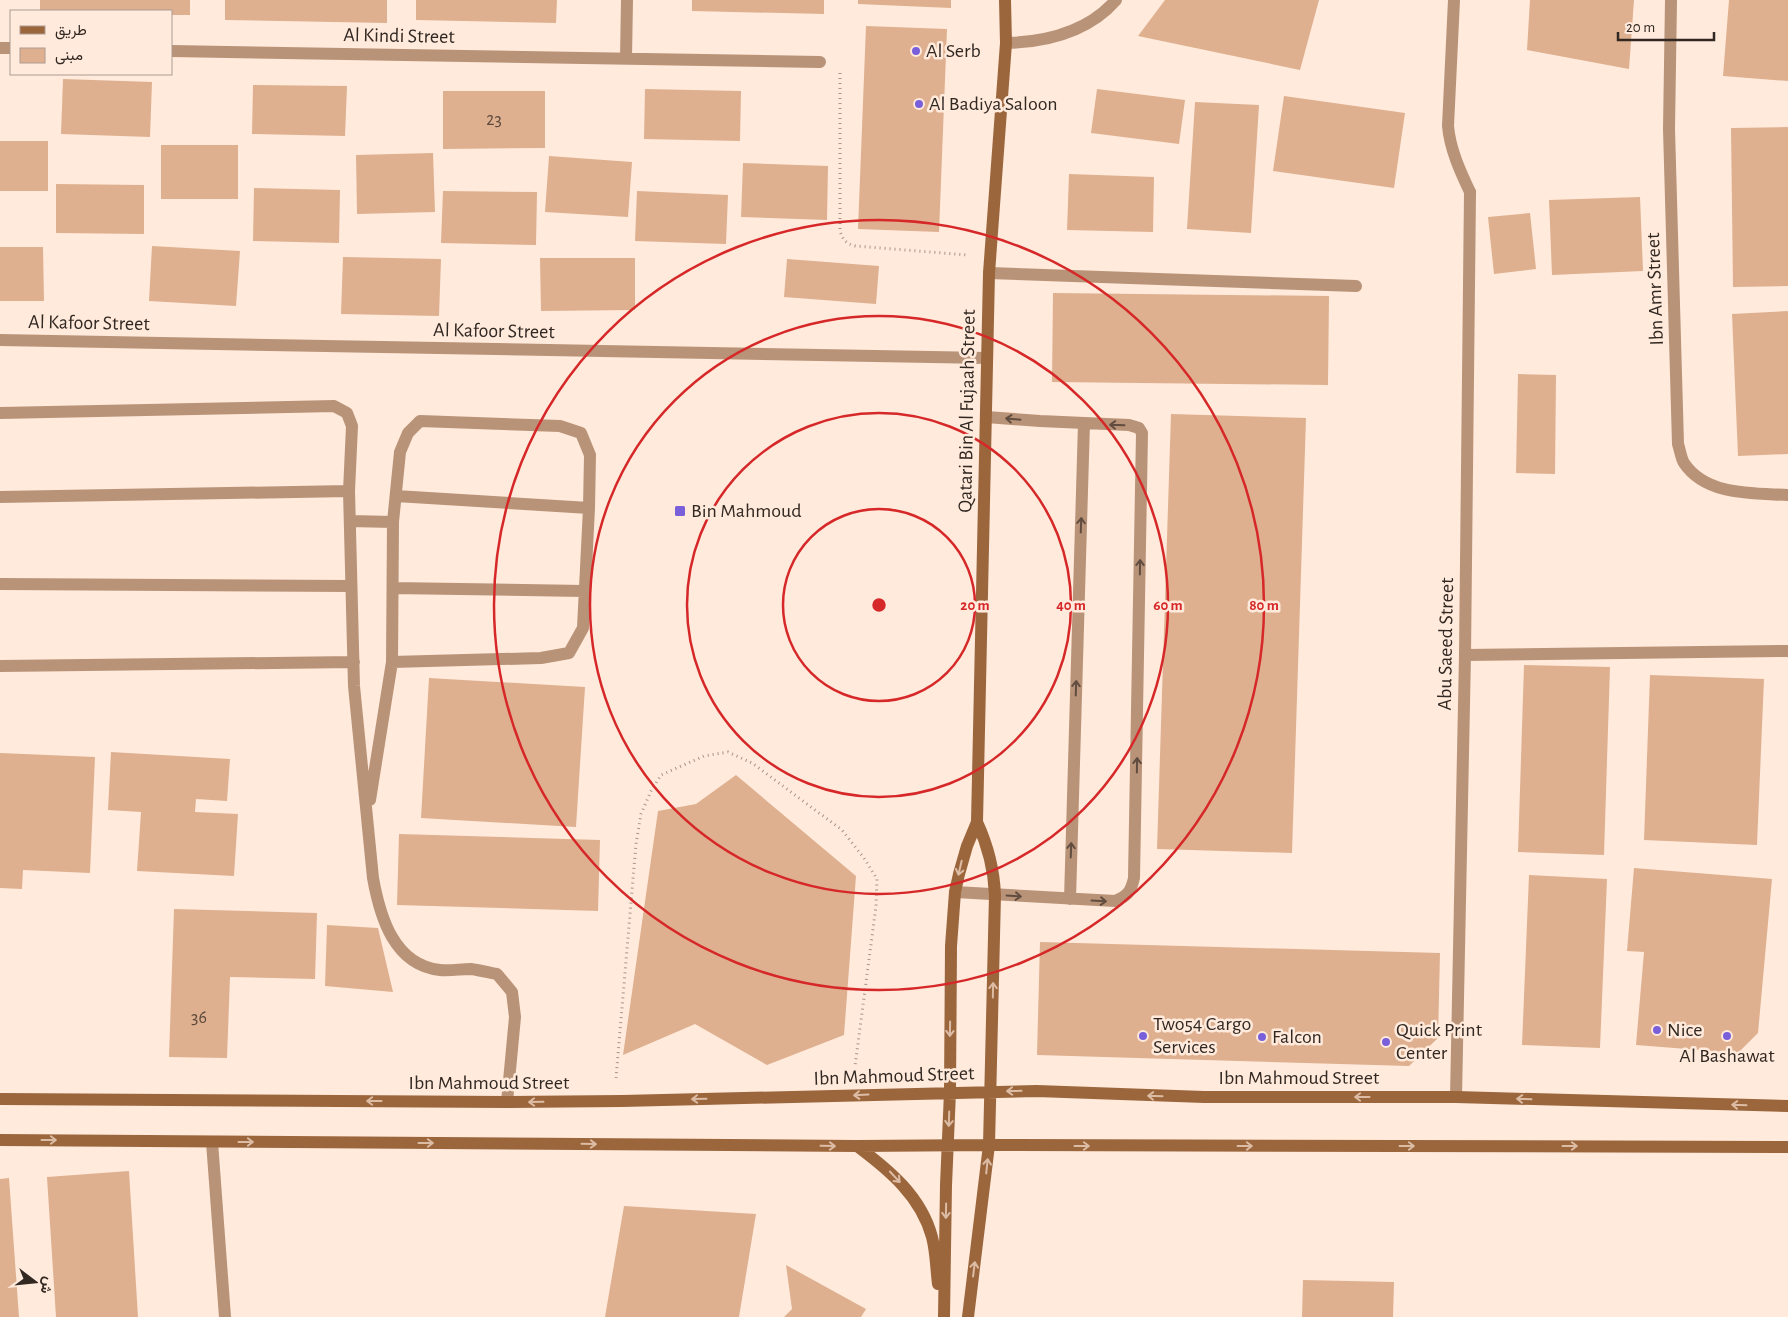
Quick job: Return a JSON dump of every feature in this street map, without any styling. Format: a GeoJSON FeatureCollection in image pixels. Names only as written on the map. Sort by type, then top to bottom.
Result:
{"type":"FeatureCollection","features":[{"type":"Feature","properties":{"kind":"street"},"geometry":{"type":"LineString","coordinates":[[626,58],[627,0]]}},
{"type":"Feature","properties":{"kind":"street","name":"Qatari Bin Al Fujaah Street"},"geometry":{"type":"LineString","coordinates":[[944,1317],[946,1185],[950,1092],[951,946],[955,892],[962,860],[977,822],[989,274],[1006,43],[1005,0]]}},
{"type":"Feature","properties":{"kind":"street"},"geometry":{"type":"LineString","coordinates":[[1006,43],[1026,43],[1057,37],[1089,24],[1116,0]]}},
{"type":"Feature","properties":{"kind":"street","name":"Abu Saeed Street"},"geometry":{"type":"LineString","coordinates":[[1454,0],[1449,140],[1455,159],[1470,192],[1466,655],[1456,1097]]}},
{"type":"Feature","properties":{"kind":"street","name":"Ibn Amr Street"},"geometry":{"type":"LineString","coordinates":[[1671,0],[1669,129],[1678,444],[1683,461],[1696,477],[1712,485],[1729,491],[1788,495]]}},
{"type":"Feature","properties":{"kind":"street","name":"Al Kindi Street"},"geometry":{"type":"LineString","coordinates":[[172,51],[820,62]]}},
{"type":"Feature","properties":{"kind":"street"},"geometry":{"type":"LineString","coordinates":[[989,274],[1356,286]]}},
{"type":"Feature","properties":{"kind":"street","name":"Al Kafoor Street"},"geometry":{"type":"LineString","coordinates":[[0,340],[987,358]]}},
{"type":"Feature","properties":{"kind":"street"},"geometry":{"type":"LineString","coordinates":[[0,413],[334,406],[347,413],[352,426],[349,491],[354,686],[373,878],[377,899],[384,924],[404,954],[423,966],[440,970],[472,970],[497,974],[512,992],[514,1017],[507,1102]]}},
{"type":"Feature","properties":{"kind":"street"},"geometry":{"type":"LineString","coordinates":[[955,892],[1115,901],[1125,897],[1131,891],[1135,868],[1142,433],[1139,428],[1129,425],[986,417]]}},
{"type":"Feature","properties":{"kind":"street"},"geometry":{"type":"LineString","coordinates":[[367,816],[392,662],[393,522],[400,452],[408,433],[420,421],[560,426],[581,433],[590,455],[583,628],[569,653],[541,658],[392,662]]}},
{"type":"Feature","properties":{"kind":"street"},"geometry":{"type":"LineString","coordinates":[[1070,899],[1084,423]]}},
{"type":"Feature","properties":{"kind":"street"},"geometry":{"type":"LineString","coordinates":[[0,497],[349,491]]}},
{"type":"Feature","properties":{"kind":"street"},"geometry":{"type":"LineString","coordinates":[[396,496],[589,508]]}},
{"type":"Feature","properties":{"kind":"street"},"geometry":{"type":"LineString","coordinates":[[350,521],[393,522]]}},
{"type":"Feature","properties":{"kind":"street"},"geometry":{"type":"LineString","coordinates":[[0,584],[351,586]]}},
{"type":"Feature","properties":{"kind":"street"},"geometry":{"type":"LineString","coordinates":[[393,588],[584,592]]}},
{"type":"Feature","properties":{"kind":"street"},"geometry":{"type":"LineString","coordinates":[[1466,655],[1788,650]]}},
{"type":"Feature","properties":{"kind":"street"},"geometry":{"type":"LineString","coordinates":[[0,666],[354,662]]}},
{"type":"Feature","properties":{"kind":"street","name":"Qatari Bin Al Fujaah Street"},"geometry":{"type":"LineString","coordinates":[[968,1317],[989,1144],[995,895],[994,872],[985,839],[977,822]]}},
{"type":"Feature","properties":{"kind":"street","name":"Ibn Mahmoud Street"},"geometry":{"type":"LineString","coordinates":[[0,1098],[507,1102],[1037,1091],[1204,1097],[1456,1097],[1788,1106]]}},
{"type":"Feature","properties":{"kind":"street"},"geometry":{"type":"LineString","coordinates":[[0,1140],[857,1146],[989,1144],[1788,1147]]}},
{"type":"Feature","properties":{"kind":"street"},"geometry":{"type":"LineString","coordinates":[[212,1142],[225,1317]]}},
{"type":"Feature","properties":{"kind":"street"},"geometry":{"type":"LineString","coordinates":[[857,1146],[887,1169],[906,1188],[920,1208],[932,1237],[944,1317]]}},
{"type":"Feature","properties":{"kind":"path"},"geometry":{"type":"LineString","coordinates":[[820,62],[832,64],[840,68],[840,231],[848,245],[990,257]]}},
{"type":"Feature","properties":{"kind":"path"},"geometry":{"type":"LineString","coordinates":[[614,1101],[636,844],[641,814],[660,775],[704,756],[728,752],[752,763],[842,830],[864,858],[877,879],[876,906],[851,1096]]}},
{"type":"Feature","properties":{"kind":"building"},"geometry":{"type":"Polygon","coordinates":[[[40,0],[190,0],[190,15],[172,15],[172,10],[40,10],[40,0]]]}},
{"type":"Feature","properties":{"kind":"building"},"geometry":{"type":"Polygon","coordinates":[[[225,0],[387,0],[387,23],[225,20],[225,0]]]}},
{"type":"Feature","properties":{"kind":"building"},"geometry":{"type":"Polygon","coordinates":[[[416,0],[557,0],[556,23],[416,20],[416,0]]]}},
{"type":"Feature","properties":{"kind":"building"},"geometry":{"type":"Polygon","coordinates":[[[692,0],[824,0],[824,14],[692,11],[692,0]]]}},
{"type":"Feature","properties":{"kind":"building"},"geometry":{"type":"Polygon","coordinates":[[[858,0],[951,0],[951,8],[858,4],[858,0]]]}},
{"type":"Feature","properties":{"kind":"building"},"geometry":{"type":"Polygon","coordinates":[[[1165,0],[1319,0],[1300,70],[1138,36],[1165,0]]]}},
{"type":"Feature","properties":{"kind":"building"},"geometry":{"type":"Polygon","coordinates":[[[1530,0],[1634,0],[1629,69],[1527,50],[1530,0]]]}},
{"type":"Feature","properties":{"kind":"building"},"geometry":{"type":"Polygon","coordinates":[[[1729,0],[1788,0],[1788,81],[1723,76],[1729,0]]]}},
{"type":"Feature","properties":{"kind":"building"},"geometry":{"type":"Polygon","coordinates":[[[866,26],[947,29],[939,232],[858,229],[866,26]]]}},
{"type":"Feature","properties":{"kind":"building"},"geometry":{"type":"Polygon","coordinates":[[[63,79],[152,82],[150,137],[61,134],[63,79]]]}},
{"type":"Feature","properties":{"kind":"building"},"geometry":{"type":"Polygon","coordinates":[[[253,85],[347,86],[345,136],[252,134],[253,85]]]}},
{"type":"Feature","properties":{"kind":"building"},"geometry":{"type":"Polygon","coordinates":[[[645,89],[741,91],[740,141],[644,139],[645,89]]]}},
{"type":"Feature","properties":{"kind":"building"},"geometry":{"type":"Polygon","coordinates":[[[1097,89],[1185,100],[1179,144],[1091,133],[1097,89]]]}},
{"type":"Feature","properties":{"kind":"building"},"geometry":{"type":"Polygon","coordinates":[[[443,91],[545,91],[545,148],[443,149],[443,91]]]}},
{"type":"Feature","properties":{"kind":"building"},"geometry":{"type":"Polygon","coordinates":[[[1284,96],[1405,113],[1394,188],[1273,171],[1284,96]]]}},
{"type":"Feature","properties":{"kind":"building"},"geometry":{"type":"Polygon","coordinates":[[[1195,102],[1259,105],[1251,233],[1187,229],[1195,102]]]}},
{"type":"Feature","properties":{"kind":"building"},"geometry":{"type":"Polygon","coordinates":[[[1788,127],[1788,286],[1733,287],[1731,128],[1788,127]]]}},
{"type":"Feature","properties":{"kind":"building"},"geometry":{"type":"Polygon","coordinates":[[[0,141],[48,141],[48,191],[0,191],[0,141]]]}},
{"type":"Feature","properties":{"kind":"building"},"geometry":{"type":"Polygon","coordinates":[[[161,145],[238,145],[238,199],[161,199],[161,145]]]}},
{"type":"Feature","properties":{"kind":"building"},"geometry":{"type":"Polygon","coordinates":[[[433,153],[435,212],[357,214],[356,155],[433,153]]]}},
{"type":"Feature","properties":{"kind":"building"},"geometry":{"type":"Polygon","coordinates":[[[549,156],[632,162],[628,217],[545,212],[549,156]]]}},
{"type":"Feature","properties":{"kind":"building"},"geometry":{"type":"Polygon","coordinates":[[[743,163],[828,166],[827,220],[741,217],[743,163]]]}},
{"type":"Feature","properties":{"kind":"building"},"geometry":{"type":"Polygon","coordinates":[[[1069,174],[1154,177],[1153,232],[1067,230],[1069,174]]]}},
{"type":"Feature","properties":{"kind":"building"},"geometry":{"type":"Polygon","coordinates":[[[56,184],[144,185],[144,234],[56,233],[56,184]]]}},
{"type":"Feature","properties":{"kind":"building"},"geometry":{"type":"Polygon","coordinates":[[[254,188],[340,190],[339,243],[253,241],[254,188]]]}},
{"type":"Feature","properties":{"kind":"building"},"geometry":{"type":"Polygon","coordinates":[[[443,191],[537,192],[536,245],[441,243],[443,191]]]}},
{"type":"Feature","properties":{"kind":"building"},"geometry":{"type":"Polygon","coordinates":[[[637,191],[728,195],[726,244],[635,241],[637,191]]]}},
{"type":"Feature","properties":{"kind":"building"},"geometry":{"type":"Polygon","coordinates":[[[1640,197],[1643,271],[1552,275],[1549,200],[1640,197]]]}},
{"type":"Feature","properties":{"kind":"building"},"geometry":{"type":"Polygon","coordinates":[[[1530,213],[1536,269],[1494,274],[1488,217],[1530,213]]]}},
{"type":"Feature","properties":{"kind":"building"},"geometry":{"type":"Polygon","coordinates":[[[152,246],[240,251],[236,306],[149,301],[152,246]]]}},
{"type":"Feature","properties":{"kind":"building"},"geometry":{"type":"Polygon","coordinates":[[[0,247],[43,247],[44,301],[0,301],[0,247]]]}},
{"type":"Feature","properties":{"kind":"building"},"geometry":{"type":"Polygon","coordinates":[[[343,257],[441,259],[439,316],[341,314],[343,257]]]}},
{"type":"Feature","properties":{"kind":"building"},"geometry":{"type":"Polygon","coordinates":[[[540,258],[635,258],[635,310],[541,311],[540,258]]]}},
{"type":"Feature","properties":{"kind":"building"},"geometry":{"type":"Polygon","coordinates":[[[787,259],[879,266],[876,304],[784,297],[787,259]]]}},
{"type":"Feature","properties":{"kind":"building"},"geometry":{"type":"Polygon","coordinates":[[[1053,293],[1329,296],[1328,385],[1052,382],[1053,293]]]}},
{"type":"Feature","properties":{"kind":"building"},"geometry":{"type":"Polygon","coordinates":[[[1788,311],[1788,454],[1738,456],[1732,314],[1788,311]]]}},
{"type":"Feature","properties":{"kind":"building"},"geometry":{"type":"Polygon","coordinates":[[[1518,374],[1556,375],[1555,474],[1516,473],[1518,374]]]}},
{"type":"Feature","properties":{"kind":"building"},"geometry":{"type":"Polygon","coordinates":[[[1171,414],[1306,418],[1292,853],[1157,849],[1171,414]]]}},
{"type":"Feature","properties":{"kind":"building"},"geometry":{"type":"Polygon","coordinates":[[[1524,665],[1610,667],[1604,855],[1518,852],[1524,665]]]}},
{"type":"Feature","properties":{"kind":"building"},"geometry":{"type":"Polygon","coordinates":[[[1650,675],[1764,679],[1757,845],[1644,840],[1650,675]]]}},
{"type":"Feature","properties":{"kind":"building"},"geometry":{"type":"Polygon","coordinates":[[[429,678],[585,687],[576,827],[421,818],[429,678]]]}},
{"type":"Feature","properties":{"kind":"building"},"geometry":{"type":"Polygon","coordinates":[[[111,752],[230,759],[227,801],[196,799],[195,812],[238,814],[234,876],[137,871],[141,812],[108,810],[111,752]]]}},
{"type":"Feature","properties":{"kind":"building"},"geometry":{"type":"Polygon","coordinates":[[[0,753],[95,757],[90,873],[23,870],[22,889],[0,888],[0,753]]]}},
{"type":"Feature","properties":{"kind":"building"},"geometry":{"type":"Polygon","coordinates":[[[736,775],[856,876],[844,1035],[767,1065],[695,1024],[623,1055],[658,811],[696,804],[736,775]]]}},
{"type":"Feature","properties":{"kind":"building"},"geometry":{"type":"Polygon","coordinates":[[[399,834],[600,840],[598,911],[397,905],[399,834]]]}},
{"type":"Feature","properties":{"kind":"building"},"geometry":{"type":"Polygon","coordinates":[[[1634,868],[1772,879],[1758,1033],[1738,1053],[1636,1045],[1644,952],[1627,951],[1634,868]]]}},
{"type":"Feature","properties":{"kind":"building"},"geometry":{"type":"Polygon","coordinates":[[[1529,875],[1607,879],[1600,1048],[1522,1045],[1529,875]]]}},
{"type":"Feature","properties":{"kind":"building"},"geometry":{"type":"Polygon","coordinates":[[[174,909],[317,913],[315,979],[230,977],[227,1058],[169,1057],[174,909]]]}},
{"type":"Feature","properties":{"kind":"building"},"geometry":{"type":"Polygon","coordinates":[[[327,925],[378,928],[393,992],[325,986],[327,925]]]}},
{"type":"Feature","properties":{"kind":"building"},"geometry":{"type":"Polygon","coordinates":[[[1040,942],[1440,953],[1438,1038],[1409,1066],[1037,1055],[1040,942]]]}},
{"type":"Feature","properties":{"kind":"building"},"geometry":{"type":"Polygon","coordinates":[[[129,1171],[138,1317],[56,1317],[47,1177],[129,1171]]]}},
{"type":"Feature","properties":{"kind":"building"},"geometry":{"type":"Polygon","coordinates":[[[9,1178],[19,1317],[0,1317],[0,1179],[9,1178]]]}},
{"type":"Feature","properties":{"kind":"building"},"geometry":{"type":"Polygon","coordinates":[[[624,1206],[756,1214],[739,1317],[605,1317],[624,1206]]]}},
{"type":"Feature","properties":{"kind":"building"},"geometry":{"type":"Polygon","coordinates":[[[786,1265],[866,1309],[861,1317],[784,1317],[792,1309],[786,1265]]]}},
{"type":"Feature","properties":{"kind":"building"},"geometry":{"type":"Polygon","coordinates":[[[1303,1280],[1394,1282],[1393,1317],[1302,1317],[1303,1280]]]}},
{"type":"Feature","properties":{"kind":"place","name":"Al Serb"},"geometry":{"type":"Point","coordinates":[916,51]}},
{"type":"Feature","properties":{"kind":"place","name":"Al Badiya Saloon"},"geometry":{"type":"Point","coordinates":[919,104]}},
{"type":"Feature","properties":{"kind":"place","name":"Bin Mahmoud"},"geometry":{"type":"Point","coordinates":[680,511]}},
{"type":"Feature","properties":{"kind":"place","name":"Nice"},"geometry":{"type":"Point","coordinates":[1657,1030]}},
{"type":"Feature","properties":{"kind":"place","name":"Two54 Cargo Services"},"geometry":{"type":"Point","coordinates":[1143,1036]}},
{"type":"Feature","properties":{"kind":"place","name":"Al Bashawat"},"geometry":{"type":"Point","coordinates":[1727,1036]}},
{"type":"Feature","properties":{"kind":"place","name":"Falcon"},"geometry":{"type":"Point","coordinates":[1262,1037]}},
{"type":"Feature","properties":{"kind":"place","name":"Quick Print Center"},"geometry":{"type":"Point","coordinates":[1386,1042]}}]}
